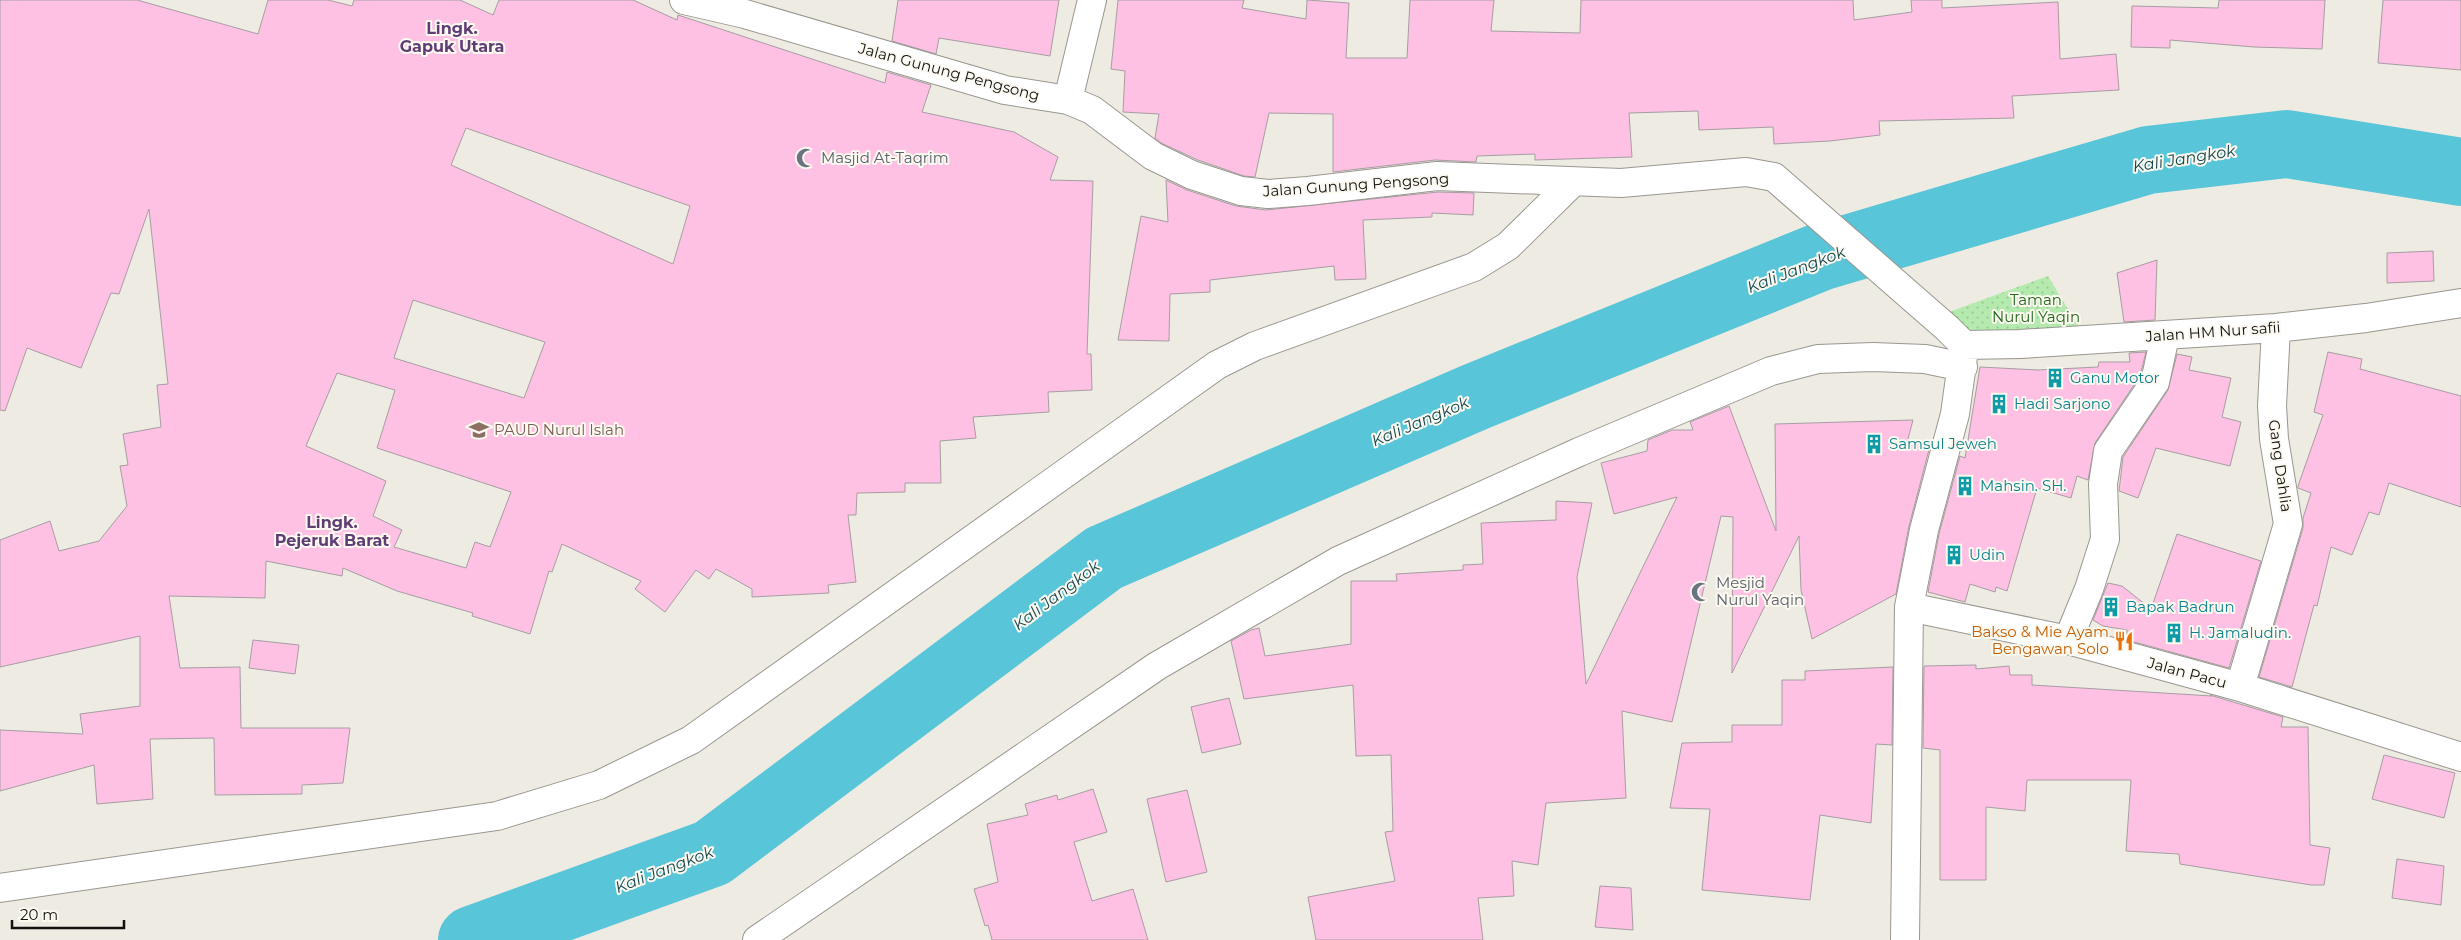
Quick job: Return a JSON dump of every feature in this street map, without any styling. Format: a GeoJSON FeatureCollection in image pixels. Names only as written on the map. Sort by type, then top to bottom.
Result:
{"type":"FeatureCollection","features":[{"type":"Feature","properties":{"kind":"street","name":"Jalan Gunung Pengsong"},"geometry":{"type":"LineString","coordinates":[[684,0],[745,14],[1005,90],[1068,100],[1092,110],[1154,156],[1192,175],[1241,191],[1268,194],[1308,191],[1437,176],[1621,183],[1746,172],[1774,177],[1958,346]]}},
{"type":"Feature","properties":{"kind":"street"},"geometry":{"type":"LineString","coordinates":[[1068,100],[1092,0]]}},
{"type":"Feature","properties":{"kind":"street"},"geometry":{"type":"LineString","coordinates":[[0,888],[498,816],[599,785],[691,740],[1217,365],[1255,346],[1474,267],[1508,246],[1573,182]]}},
{"type":"Feature","properties":{"kind":"street","name":"Jalan HM Nur safii"},"geometry":{"type":"LineString","coordinates":[[757,940],[1157,666],[1338,561],[1579,452],[1771,371],[1818,359],[1873,357],[1925,359],[1958,346],[2165,336],[2276,328],[2366,318],[2461,303]]}},
{"type":"Feature","properties":{"kind":"street","name":"Gang Dahlia"},"geometry":{"type":"LineString","coordinates":[[2240,687],[2288,524],[2274,439],[2272,406],[2276,328]]}},
{"type":"Feature","properties":{"kind":"street"},"geometry":{"type":"LineString","coordinates":[[2068,640],[2089,589],[2104,539],[2103,484],[2108,451],[2155,382],[2165,336]]}},
{"type":"Feature","properties":{"kind":"street"},"geometry":{"type":"LineString","coordinates":[[1905,940],[1909,607],[1926,522],[1955,414],[1958,346]]}},
{"type":"Feature","properties":{"kind":"street","name":"Jalan Pacu"},"geometry":{"type":"LineString","coordinates":[[1909,607],[2068,640],[2240,687],[2461,757]]}},
{"type":"Feature","properties":{"kind":"green space","name":"Taman Nurul Yaqin"},"geometry":{"type":"Polygon","coordinates":[[[2048,276],[2083,334],[1970,333],[1949,312],[2048,276]]]}},
{"type":"Feature","properties":{"kind":"building"},"geometry":{"type":"Polygon","coordinates":[[[0,0],[137,0],[258,34],[268,0],[328,0],[352,6],[354,0],[460,0],[493,15],[499,0],[633,0],[677,20],[678,15],[885,83],[887,72],[931,85],[922,112],[1014,132],[1058,157],[1050,180],[1093,181],[1087,354],[1091,354],[1092,390],[1048,392],[1049,412],[973,417],[976,438],[940,441],[941,483],[905,483],[905,492],[857,493],[856,515],[848,515],[856,582],[828,585],[829,593],[752,597],[752,589],[716,569],[709,579],[696,570],[665,612],[635,589],[641,581],[562,544],[552,572],[549,571],[530,634],[472,616],[473,613],[397,591],[343,568],[342,576],[266,561],[265,598],[169,596],[180,668],[240,667],[241,728],[350,728],[343,783],[302,785],[302,794],[215,795],[214,738],[150,739],[153,799],[97,804],[94,765],[0,791],[0,730],[83,734],[80,714],[140,706],[140,636],[0,667],[0,540],[50,521],[59,551],[99,541],[127,506],[120,466],[128,465],[123,434],[161,427],[157,385],[168,384],[149,209],[119,294],[111,293],[81,368],[27,348],[5,411],[0,410],[0,0]],[[466,128],[451,165],[673,264],[690,206],[466,128]],[[413,300],[394,358],[524,398],[545,342],[413,300]],[[337,373],[306,446],[386,481],[373,516],[402,530],[394,547],[466,568],[475,542],[490,547],[511,492],[377,448],[395,390],[337,373]]]}},
{"type":"Feature","properties":{"kind":"building"},"geometry":{"type":"Polygon","coordinates":[[[898,0],[1059,0],[1050,56],[939,38],[936,54],[892,41],[898,0]]]}},
{"type":"Feature","properties":{"kind":"building"},"geometry":{"type":"Polygon","coordinates":[[[1118,0],[1244,0],[1242,8],[1306,19],[1307,0],[1349,3],[1346,58],[1407,58],[1410,0],[1494,0],[1491,31],[1580,33],[1581,0],[1853,0],[1854,20],[1912,12],[1911,0],[1942,0],[1942,8],[2058,2],[2060,59],[2116,54],[2119,90],[2012,96],[2014,118],[1879,121],[1880,135],[1830,141],[1774,144],[1773,127],[1699,130],[1698,111],[1629,113],[1632,157],[1535,160],[1535,154],[1477,156],[1476,162],[1435,160],[1333,172],[1333,114],[1269,113],[1255,177],[1244,176],[1198,160],[1161,143],[1155,138],[1159,114],[1123,112],[1125,71],[1111,69],[1118,0]]]}},
{"type":"Feature","properties":{"kind":"building"},"geometry":{"type":"Polygon","coordinates":[[[2219,0],[2325,0],[2322,49],[2254,47],[2170,40],[2170,48],[2131,47],[2132,6],[2218,8],[2219,0]]]}},
{"type":"Feature","properties":{"kind":"building"},"geometry":{"type":"Polygon","coordinates":[[[2383,0],[2461,0],[2461,70],[2378,63],[2383,0]]]}},
{"type":"Feature","properties":{"kind":"building"},"geometry":{"type":"Polygon","coordinates":[[[1166,180],[1187,190],[1236,206],[1266,210],[1438,192],[1474,193],[1473,215],[1432,213],[1432,217],[1363,220],[1366,279],[1335,280],[1334,266],[1210,280],[1210,292],[1170,294],[1169,341],[1118,340],[1141,216],[1168,222],[1166,180]]]}},
{"type":"Feature","properties":{"kind":"building"},"geometry":{"type":"Polygon","coordinates":[[[2433,251],[2434,281],[2387,283],[2387,253],[2433,251]]]}},
{"type":"Feature","properties":{"kind":"building"},"geometry":{"type":"Polygon","coordinates":[[[2157,260],[2155,320],[2124,322],[2117,273],[2157,260]]]}},
{"type":"Feature","properties":{"kind":"building"},"geometry":{"type":"Polygon","coordinates":[[[2146,352],[2140,376],[2095,443],[2088,480],[2077,476],[2071,498],[2037,488],[2007,591],[1996,587],[1995,592],[1970,584],[1965,602],[1928,592],[1939,534],[1960,456],[1965,458],[1980,367],[2038,370],[2098,367],[2099,362],[2130,362],[2129,353],[2146,352]]]}},
{"type":"Feature","properties":{"kind":"building"},"geometry":{"type":"Polygon","coordinates":[[[2328,352],[2362,359],[2360,369],[2461,396],[2461,507],[2389,483],[2379,515],[2369,512],[2352,555],[2331,547],[2317,606],[2314,605],[2292,687],[2259,677],[2303,528],[2303,518],[2311,493],[2298,488],[2298,486],[2323,415],[2314,412],[2328,352]]]}},
{"type":"Feature","properties":{"kind":"building"},"geometry":{"type":"Polygon","coordinates":[[[2177,354],[2192,357],[2189,370],[2231,378],[2222,417],[2241,422],[2230,466],[2156,448],[2138,498],[2119,491],[2123,457],[2168,390],[2177,354]]]}},
{"type":"Feature","properties":{"kind":"building"},"geometry":{"type":"Polygon","coordinates":[[[1729,406],[1776,531],[1775,424],[1913,420],[1908,439],[1930,446],[1909,526],[1896,594],[1812,639],[1801,590],[1799,536],[1732,673],[1733,517],[1721,516],[1672,722],[1622,711],[1626,798],[1546,803],[1538,865],[1512,861],[1514,896],[1478,898],[1483,940],[1316,940],[1308,897],[1395,881],[1385,832],[1393,831],[1391,755],[1356,756],[1353,685],[1244,699],[1231,641],[1251,630],[1259,628],[1265,656],[1351,644],[1351,581],[1397,581],[1396,574],[1463,570],[1463,565],[1483,564],[1481,523],[1556,520],[1556,501],[1592,503],[1577,577],[1586,684],[1677,497],[1614,514],[1601,463],[1647,451],[1648,440],[1672,430],[1693,430],[1690,422],[1729,406]]]}},
{"type":"Feature","properties":{"kind":"building"},"geometry":{"type":"Polygon","coordinates":[[[2177,534],[2261,561],[2229,668],[2127,640],[2127,630],[2103,626],[2093,620],[2108,583],[2122,586],[2151,609],[2177,534]]]}},
{"type":"Feature","properties":{"kind":"building"},"geometry":{"type":"Polygon","coordinates":[[[253,640],[299,645],[295,674],[249,668],[253,640]]]}},
{"type":"Feature","properties":{"kind":"building"},"geometry":{"type":"Polygon","coordinates":[[[1976,665],[1976,669],[2009,666],[2010,675],[2032,675],[2032,685],[2212,696],[2210,695],[2283,717],[2281,727],[2308,727],[2310,845],[2330,848],[2324,885],[2311,885],[2180,864],[2179,854],[2126,851],[2131,780],[2027,780],[2025,811],[1986,807],[1986,880],[1940,880],[1940,750],[1923,748],[1924,666],[1976,665]]]}},
{"type":"Feature","properties":{"kind":"building"},"geometry":{"type":"Polygon","coordinates":[[[1893,667],[1892,745],[1876,744],[1871,823],[1820,815],[1810,900],[1702,890],[1710,809],[1670,808],[1682,743],[1732,742],[1732,725],[1782,725],[1782,680],[1805,680],[1805,671],[1893,667]]]}},
{"type":"Feature","properties":{"kind":"building"},"geometry":{"type":"Polygon","coordinates":[[[1229,698],[1241,744],[1202,753],[1191,707],[1229,698]]]}},
{"type":"Feature","properties":{"kind":"building"},"geometry":{"type":"Polygon","coordinates":[[[2384,755],[2455,773],[2444,818],[2372,799],[2384,755]]]}},
{"type":"Feature","properties":{"kind":"building"},"geometry":{"type":"Polygon","coordinates":[[[1093,789],[1107,832],[1074,842],[1092,901],[1133,889],[1148,940],[992,940],[988,925],[985,926],[974,889],[998,882],[987,824],[1028,815],[1025,804],[1057,795],[1058,800],[1093,789]]]}},
{"type":"Feature","properties":{"kind":"building"},"geometry":{"type":"Polygon","coordinates":[[[1187,790],[1207,872],[1166,882],[1147,799],[1187,790]]]}},
{"type":"Feature","properties":{"kind":"building"},"geometry":{"type":"Polygon","coordinates":[[[2397,859],[2444,866],[2441,905],[2392,898],[2397,859]]]}},
{"type":"Feature","properties":{"kind":"building"},"geometry":{"type":"Polygon","coordinates":[[[1600,886],[1631,888],[1633,930],[1595,927],[1600,886]]]}},
{"type":"Feature","properties":{"kind":"waterway","name":"Kali Jangkok"},"geometry":{"type":"LineString","coordinates":[[472,940],[712,853],[1104,558],[1475,397],[1820,257],[2148,160],[2287,144],[2461,172]]}},
{"type":"Feature","properties":{"kind":"place","name":"Masjid At-Taqrim"},"geometry":{"type":"Point","coordinates":[806,158]}},
{"type":"Feature","properties":{"kind":"place","name":"Ganu Motor"},"geometry":{"type":"Point","coordinates":[2055,378]}},
{"type":"Feature","properties":{"kind":"place","name":"Hadi Sarjono"},"geometry":{"type":"Point","coordinates":[1999,404]}},
{"type":"Feature","properties":{"kind":"place","name":"PAUD Nurul Islah"},"geometry":{"type":"Point","coordinates":[479,430]}},
{"type":"Feature","properties":{"kind":"place","name":"Samsul Jeweh"},"geometry":{"type":"Point","coordinates":[1874,444]}},
{"type":"Feature","properties":{"kind":"place","name":"Mahsin. SH."},"geometry":{"type":"Point","coordinates":[1965,486]}},
{"type":"Feature","properties":{"kind":"place","name":"Udin"},"geometry":{"type":"Point","coordinates":[1954,555]}},
{"type":"Feature","properties":{"kind":"place","name":"Mesjid Nurul Yaqin"},"geometry":{"type":"Point","coordinates":[1701,592]}},
{"type":"Feature","properties":{"kind":"place","name":"Bapak Badrun"},"geometry":{"type":"Point","coordinates":[2111,607]}},
{"type":"Feature","properties":{"kind":"place","name":"H. Jamaludin."},"geometry":{"type":"Point","coordinates":[2174,633]}},
{"type":"Feature","properties":{"kind":"place","name":"Bakso & Mie Ayam Bengawan Solo"},"geometry":{"type":"Point","coordinates":[2124,641]}},
{"type":"Feature","properties":{"kind":"district","name":"Lingk. Gapuk Utara"},"geometry":{"type":"Point","coordinates":[452,37]}},
{"type":"Feature","properties":{"kind":"district","name":"Lingk. Pejeruk Barat"},"geometry":{"type":"Point","coordinates":[332,531]}}]}
